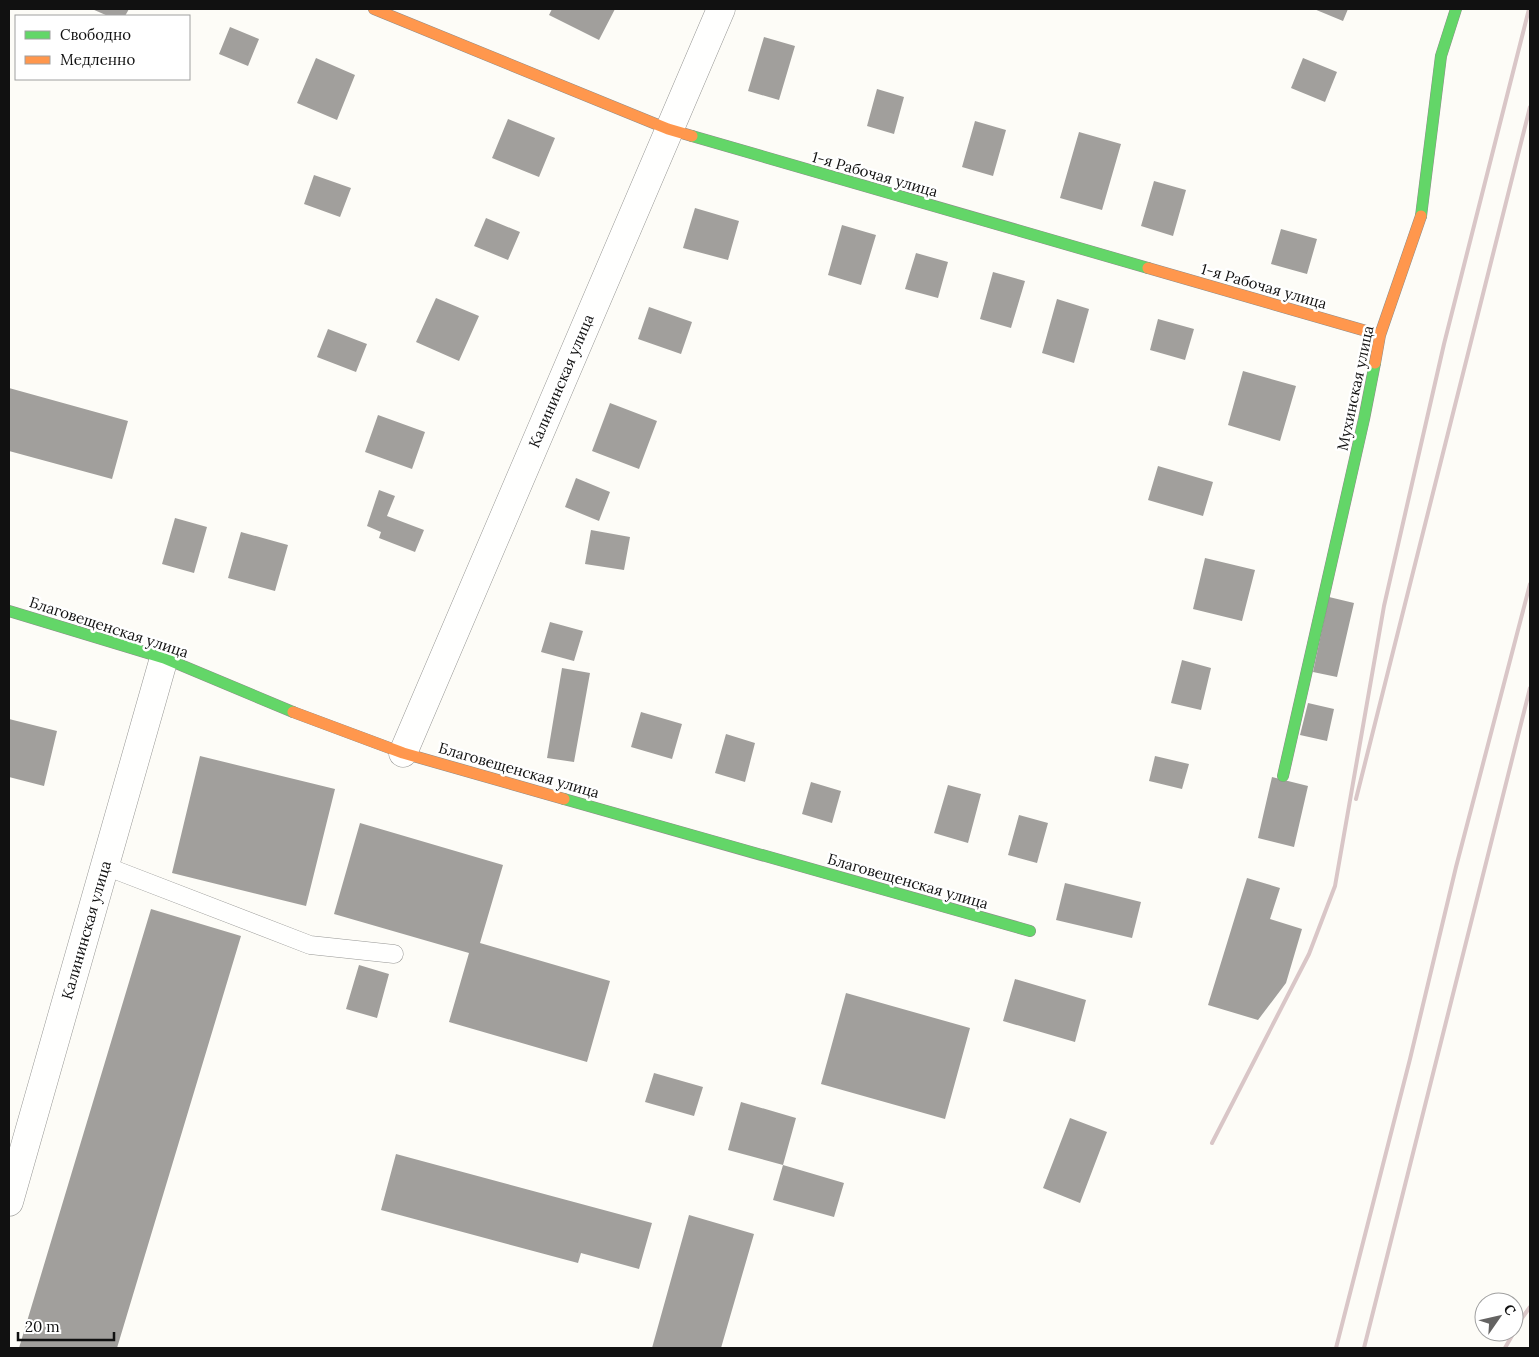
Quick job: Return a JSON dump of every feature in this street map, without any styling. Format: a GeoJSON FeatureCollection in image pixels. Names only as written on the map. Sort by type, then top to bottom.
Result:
{"type":"FeatureCollection","features":[{"type":"Feature","properties":{"kind":"street","name":"1-я Рабочая улица"},"geometry":{"type":"LineString","coordinates":[[374,9],[668,129],[1380,335]]}},
{"type":"Feature","properties":{"kind":"street","name":"Калининская улица"},"geometry":{"type":"LineString","coordinates":[[403,753],[668,129],[721,9]]}},
{"type":"Feature","properties":{"kind":"street","name":"Мухинская улица"},"geometry":{"type":"LineString","coordinates":[[1283,776],[1364,419],[1380,335],[1421,218],[1441,56],[1456,9]]}},
{"type":"Feature","properties":{"kind":"street","name":"Благовещенская улица"},"geometry":{"type":"LineString","coordinates":[[9,611],[164,658],[297,714],[403,753],[1030,931]]}},
{"type":"Feature","properties":{"kind":"street","name":"Калининская улица"},"geometry":{"type":"LineString","coordinates":[[9,1202],[164,658]]}},
{"type":"Feature","properties":{"kind":"lane"},"geometry":{"type":"LineString","coordinates":[[105,866],[310,945],[394,954]]}},
{"type":"Feature","properties":{"kind":"building"},"geometry":{"type":"Polygon","coordinates":[[[92,9],[129,9],[126,15],[106,15],[92,9]]]}},
{"type":"Feature","properties":{"kind":"building"},"geometry":{"type":"Polygon","coordinates":[[[552,9],[615,9],[599,40],[549,15],[552,9]]]}},
{"type":"Feature","properties":{"kind":"building"},"geometry":{"type":"Polygon","coordinates":[[[1314,9],[1348,9],[1343,21],[1314,9]]]}},
{"type":"Feature","properties":{"kind":"building"},"geometry":{"type":"Polygon","coordinates":[[[230,27],[259,39],[248,66],[219,54],[230,27]]]}},
{"type":"Feature","properties":{"kind":"building"},"geometry":{"type":"Polygon","coordinates":[[[764,37],[795,46],[779,100],[748,91],[764,37]]]}},
{"type":"Feature","properties":{"kind":"building"},"geometry":{"type":"Polygon","coordinates":[[[316,58],[355,75],[337,120],[297,103],[316,58]]]}},
{"type":"Feature","properties":{"kind":"building"},"geometry":{"type":"Polygon","coordinates":[[[1303,58],[1337,72],[1325,102],[1291,88],[1303,58]]]}},
{"type":"Feature","properties":{"kind":"building"},"geometry":{"type":"Polygon","coordinates":[[[877,89],[904,97],[894,134],[867,126],[877,89]]]}},
{"type":"Feature","properties":{"kind":"building"},"geometry":{"type":"Polygon","coordinates":[[[508,119],[555,138],[539,177],[492,158],[508,119]]]}},
{"type":"Feature","properties":{"kind":"building"},"geometry":{"type":"Polygon","coordinates":[[[975,121],[1006,130],[993,176],[962,167],[975,121]]]}},
{"type":"Feature","properties":{"kind":"building"},"geometry":{"type":"Polygon","coordinates":[[[1079,132],[1121,144],[1102,210],[1060,198],[1079,132]]]}},
{"type":"Feature","properties":{"kind":"building"},"geometry":{"type":"Polygon","coordinates":[[[314,175],[351,188],[340,217],[304,204],[314,175]]]}},
{"type":"Feature","properties":{"kind":"building"},"geometry":{"type":"Polygon","coordinates":[[[1154,181],[1186,190],[1173,236],[1141,226],[1154,181]]]}},
{"type":"Feature","properties":{"kind":"building"},"geometry":{"type":"Polygon","coordinates":[[[695,208],[739,221],[728,260],[683,248],[695,208]]]}},
{"type":"Feature","properties":{"kind":"building"},"geometry":{"type":"Polygon","coordinates":[[[486,218],[520,232],[508,260],[474,246],[486,218]]]}},
{"type":"Feature","properties":{"kind":"building"},"geometry":{"type":"Polygon","coordinates":[[[842,225],[876,235],[861,285],[828,275],[842,225]]]}},
{"type":"Feature","properties":{"kind":"building"},"geometry":{"type":"Polygon","coordinates":[[[1281,229],[1317,239],[1307,274],[1271,264],[1281,229]]]}},
{"type":"Feature","properties":{"kind":"building"},"geometry":{"type":"Polygon","coordinates":[[[916,253],[948,262],[938,298],[905,289],[916,253]]]}},
{"type":"Feature","properties":{"kind":"building"},"geometry":{"type":"Polygon","coordinates":[[[993,272],[1025,281],[1011,328],[980,319],[993,272]]]}},
{"type":"Feature","properties":{"kind":"building"},"geometry":{"type":"Polygon","coordinates":[[[436,298],[479,316],[459,361],[416,342],[436,298]]]}},
{"type":"Feature","properties":{"kind":"building"},"geometry":{"type":"Polygon","coordinates":[[[1057,299],[1089,309],[1074,363],[1042,353],[1057,299]]]}},
{"type":"Feature","properties":{"kind":"building"},"geometry":{"type":"Polygon","coordinates":[[[649,307],[692,322],[681,354],[638,339],[649,307]]]}},
{"type":"Feature","properties":{"kind":"building"},"geometry":{"type":"Polygon","coordinates":[[[1158,319],[1194,329],[1185,360],[1150,350],[1158,319]]]}},
{"type":"Feature","properties":{"kind":"building"},"geometry":{"type":"Polygon","coordinates":[[[328,329],[367,344],[356,372],[317,357],[328,329]]]}},
{"type":"Feature","properties":{"kind":"building"},"geometry":{"type":"Polygon","coordinates":[[[1243,371],[1296,386],[1280,441],[1228,425],[1243,371]]]}},
{"type":"Feature","properties":{"kind":"building"},"geometry":{"type":"Polygon","coordinates":[[[9,388],[128,421],[112,479],[9,451],[9,388]]]}},
{"type":"Feature","properties":{"kind":"building"},"geometry":{"type":"Polygon","coordinates":[[[610,403],[657,421],[639,469],[592,451],[610,403]]]}},
{"type":"Feature","properties":{"kind":"building"},"geometry":{"type":"Polygon","coordinates":[[[378,415],[425,432],[412,469],[365,452],[378,415]]]}},
{"type":"Feature","properties":{"kind":"building"},"geometry":{"type":"Polygon","coordinates":[[[1158,466],[1213,482],[1203,516],[1148,500],[1158,466]]]}},
{"type":"Feature","properties":{"kind":"building"},"geometry":{"type":"Polygon","coordinates":[[[576,478],[610,492],[599,521],[565,507],[576,478]]]}},
{"type":"Feature","properties":{"kind":"building"},"geometry":{"type":"Polygon","coordinates":[[[379,490],[395,496],[387,516],[424,530],[415,552],[379,538],[381,532],[367,526],[379,490]]]}},
{"type":"Feature","properties":{"kind":"building"},"geometry":{"type":"Polygon","coordinates":[[[175,518],[207,527],[194,573],[162,564],[175,518]]]}},
{"type":"Feature","properties":{"kind":"building"},"geometry":{"type":"Polygon","coordinates":[[[591,530],[630,537],[624,570],[585,564],[591,530]]]}},
{"type":"Feature","properties":{"kind":"building"},"geometry":{"type":"Polygon","coordinates":[[[241,532],[288,545],[275,591],[228,578],[241,532]]]}},
{"type":"Feature","properties":{"kind":"building"},"geometry":{"type":"Polygon","coordinates":[[[1205,558],[1255,570],[1242,621],[1193,609],[1205,558]]]}},
{"type":"Feature","properties":{"kind":"building"},"geometry":{"type":"Polygon","coordinates":[[[1329,597],[1354,603],[1337,677],[1313,672],[1329,597]]]}},
{"type":"Feature","properties":{"kind":"building"},"geometry":{"type":"Polygon","coordinates":[[[550,622],[583,631],[574,661],[541,652],[550,622]]]}},
{"type":"Feature","properties":{"kind":"building"},"geometry":{"type":"Polygon","coordinates":[[[1182,660],[1211,668],[1201,710],[1171,703],[1182,660]]]}},
{"type":"Feature","properties":{"kind":"building"},"geometry":{"type":"Polygon","coordinates":[[[562,668],[590,673],[574,762],[547,758],[562,668]]]}},
{"type":"Feature","properties":{"kind":"building"},"geometry":{"type":"Polygon","coordinates":[[[1308,703],[1334,709],[1327,741],[1300,735],[1308,703]]]}},
{"type":"Feature","properties":{"kind":"building"},"geometry":{"type":"Polygon","coordinates":[[[641,712],[682,724],[672,759],[631,747],[641,712]]]}},
{"type":"Feature","properties":{"kind":"building"},"geometry":{"type":"Polygon","coordinates":[[[9,719],[57,731],[44,786],[9,777],[9,719]]]}},
{"type":"Feature","properties":{"kind":"building"},"geometry":{"type":"Polygon","coordinates":[[[726,734],[755,743],[745,782],[715,773],[726,734]]]}},
{"type":"Feature","properties":{"kind":"building"},"geometry":{"type":"Polygon","coordinates":[[[200,756],[335,789],[306,906],[172,873],[200,756]]]}},
{"type":"Feature","properties":{"kind":"building"},"geometry":{"type":"Polygon","coordinates":[[[1155,756],[1189,764],[1182,789],[1149,781],[1155,756]]]}},
{"type":"Feature","properties":{"kind":"building"},"geometry":{"type":"Polygon","coordinates":[[[1272,777],[1308,786],[1294,847],[1258,838],[1272,777]]]}},
{"type":"Feature","properties":{"kind":"building"},"geometry":{"type":"Polygon","coordinates":[[[811,782],[841,791],[832,823],[802,814],[811,782]]]}},
{"type":"Feature","properties":{"kind":"building"},"geometry":{"type":"Polygon","coordinates":[[[948,785],[981,794],[968,843],[934,833],[948,785]]]}},
{"type":"Feature","properties":{"kind":"building"},"geometry":{"type":"Polygon","coordinates":[[[1019,815],[1048,823],[1037,863],[1008,855],[1019,815]]]}},
{"type":"Feature","properties":{"kind":"building"},"geometry":{"type":"Polygon","coordinates":[[[360,823],[503,865],[480,943],[610,981],[587,1062],[449,1022],[469,953],[334,914],[360,823]]]}},
{"type":"Feature","properties":{"kind":"building"},"geometry":{"type":"Polygon","coordinates":[[[1247,878],[1280,888],[1270,919],[1302,929],[1286,983],[1258,1020],[1208,1005],[1247,878]]]}},
{"type":"Feature","properties":{"kind":"building"},"geometry":{"type":"Polygon","coordinates":[[[1065,883],[1141,902],[1132,938],[1056,920],[1065,883]]]}},
{"type":"Feature","properties":{"kind":"building"},"geometry":{"type":"Polygon","coordinates":[[[151,909],[241,936],[117,1348],[19,1348],[151,909]]]}},
{"type":"Feature","properties":{"kind":"building"},"geometry":{"type":"Polygon","coordinates":[[[359,965],[389,974],[377,1018],[346,1009],[359,965]]]}},
{"type":"Feature","properties":{"kind":"building"},"geometry":{"type":"Polygon","coordinates":[[[1015,979],[1086,1000],[1075,1042],[1003,1021],[1015,979]]]}},
{"type":"Feature","properties":{"kind":"building"},"geometry":{"type":"Polygon","coordinates":[[[846,993],[970,1028],[945,1119],[821,1084],[846,993]]]}},
{"type":"Feature","properties":{"kind":"building"},"geometry":{"type":"Polygon","coordinates":[[[654,1073],[703,1087],[694,1116],[645,1102],[654,1073]]]}},
{"type":"Feature","properties":{"kind":"building"},"geometry":{"type":"Polygon","coordinates":[[[741,1102],[796,1118],[783,1165],[728,1150],[741,1102]]]}},
{"type":"Feature","properties":{"kind":"building"},"geometry":{"type":"Polygon","coordinates":[[[1070,1118],[1107,1132],[1080,1203],[1043,1188],[1070,1118]]]}},
{"type":"Feature","properties":{"kind":"building"},"geometry":{"type":"Polygon","coordinates":[[[396,1154],[652,1223],[639,1269],[581,1253],[578,1263],[381,1210],[396,1154]]]}},
{"type":"Feature","properties":{"kind":"building"},"geometry":{"type":"Polygon","coordinates":[[[783,1165],[844,1183],[834,1217],[773,1200],[783,1165]]]}},
{"type":"Feature","properties":{"kind":"building"},"geometry":{"type":"Polygon","coordinates":[[[689,1215],[754,1234],[721,1348],[652,1348],[689,1215]]]}},
{"type":"Feature","properties":{"kind":"railway"},"geometry":{"type":"LineString","coordinates":[[1212,1143],[1309,954],[1335,886],[1384,606],[1444,344],[1529,9]]}},
{"type":"Feature","properties":{"kind":"railway"},"geometry":{"type":"LineString","coordinates":[[1356,799],[1530,107]]}},
{"type":"Feature","properties":{"kind":"railway"},"geometry":{"type":"LineString","coordinates":[[1336,1348],[1410,1059],[1456,867],[1530,584]]}},
{"type":"Feature","properties":{"kind":"railway"},"geometry":{"type":"LineString","coordinates":[[1364,1348],[1530,688]]}},
{"type":"Feature","properties":{"kind":"railway"},"geometry":{"type":"LineString","coordinates":[[1505,1348],[1530,1307]]}},
{"type":"Feature","properties":{"kind":"traffic: fast"},"geometry":{"type":"LineString","coordinates":[[1421,216],[1441,56],[1456,9]]}},
{"type":"Feature","properties":{"kind":"traffic: fast"},"geometry":{"type":"LineString","coordinates":[[692,136],[1148,268]]}},
{"type":"Feature","properties":{"kind":"traffic: fast"},"geometry":{"type":"LineString","coordinates":[[1283,776],[1375,363]]}},
{"type":"Feature","properties":{"kind":"traffic: fast"},"geometry":{"type":"LineString","coordinates":[[9,611],[164,658],[293,712]]}},
{"type":"Feature","properties":{"kind":"traffic: fast"},"geometry":{"type":"LineString","coordinates":[[564,799],[1030,931]]}},
{"type":"Feature","properties":{"kind":"traffic: slow"},"geometry":{"type":"LineString","coordinates":[[374,9],[668,129],[692,136]]}},
{"type":"Feature","properties":{"kind":"traffic: slow"},"geometry":{"type":"LineString","coordinates":[[1375,363],[1380,335],[1421,216]]}},
{"type":"Feature","properties":{"kind":"traffic: slow"},"geometry":{"type":"LineString","coordinates":[[1148,268],[1380,335]]}},
{"type":"Feature","properties":{"kind":"traffic: slow"},"geometry":{"type":"LineString","coordinates":[[293,712],[403,753],[564,799]]}}]}
